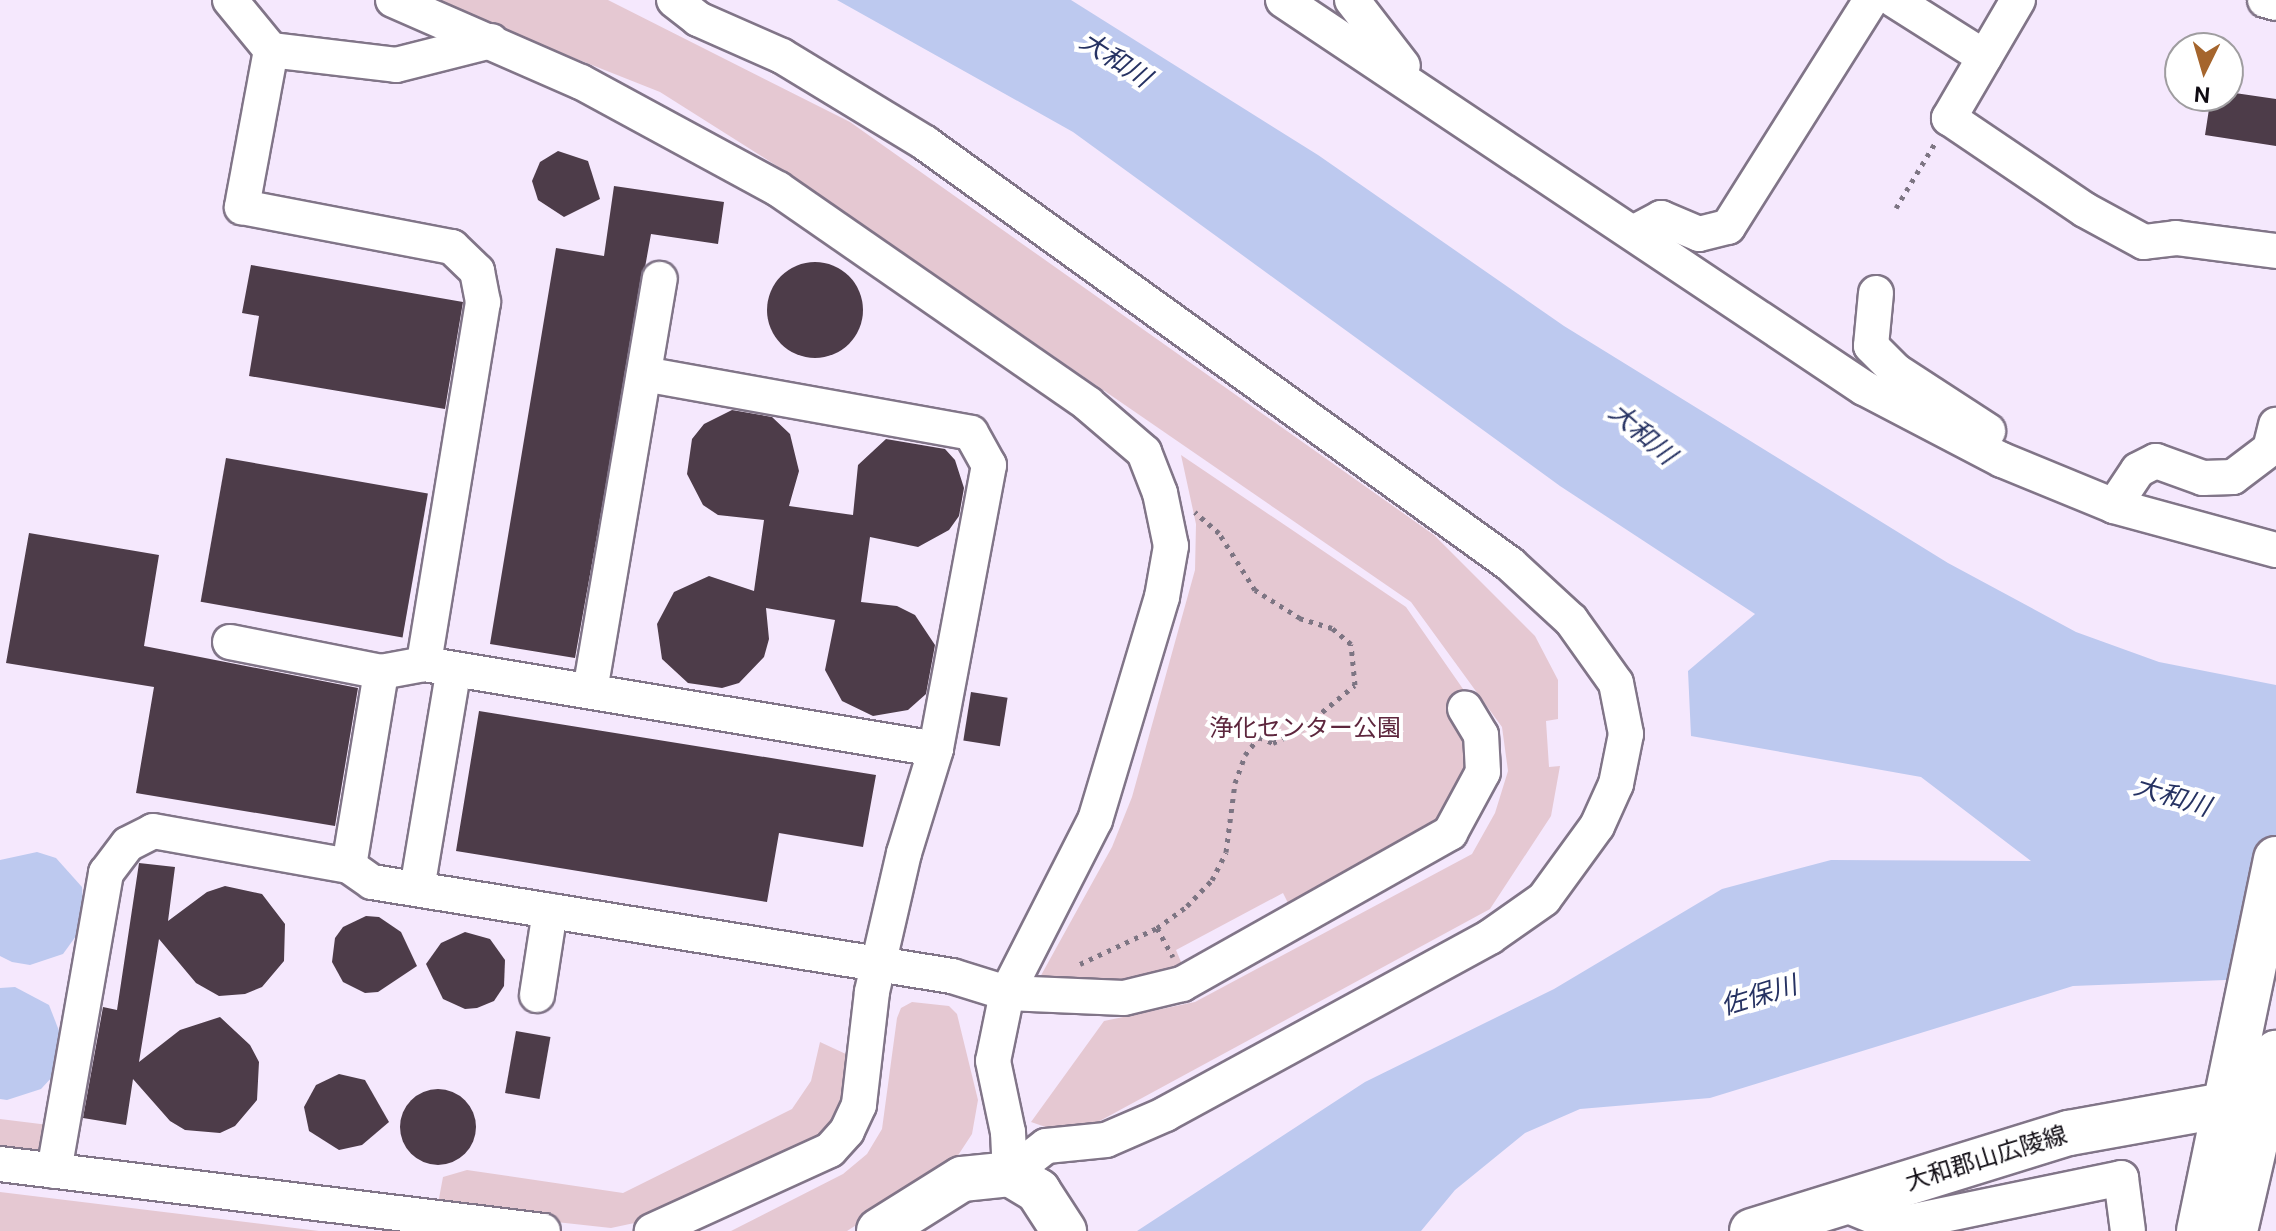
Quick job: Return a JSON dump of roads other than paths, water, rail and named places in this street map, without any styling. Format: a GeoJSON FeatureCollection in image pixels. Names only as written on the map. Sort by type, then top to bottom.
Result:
{"type":"FeatureCollection","features":[{"type":"Feature","properties":{"kind":"main road"},"geometry":{"type":"LineString","coordinates":[[2235,1231],[2259,1074],[2276,859]]}},
{"type":"Feature","properties":{"kind":"main road"},"geometry":{"type":"LineString","coordinates":[[2199,1231],[2259,1074]]}},
{"type":"Feature","properties":{"kind":"main road","name":"大和郡山広陵線"},"geometry":{"type":"LineString","coordinates":[[1752,1231],[2259,1074]]}},
{"type":"Feature","properties":{"kind":"main road"},"geometry":{"type":"LineString","coordinates":[[879,1231],[962,1179],[1010,1174],[1038,1191],[1064,1231]]}},
{"type":"Feature","properties":{"kind":"street"},"geometry":{"type":"LineString","coordinates":[[230,0],[271,50],[396,65],[491,41]]}},
{"type":"Feature","properties":{"kind":"street"},"geometry":{"type":"LineString","coordinates":[[393,0],[581,82],[778,189],[1088,404],[1144,452],[1160,493],[1171,546],[1162,597],[1095,820],[1007,993],[993,1061],[1008,1132],[1010,1174]]}},
{"type":"Feature","properties":{"kind":"street"},"geometry":{"type":"LineString","coordinates":[[674,0],[698,19],[782,56],[925,143],[1510,564],[1571,620],[1616,683],[1626,734],[1616,784],[1597,826],[1544,899],[1490,937],[1166,1114],[1106,1140],[1046,1146],[1010,1174]]}},
{"type":"Feature","properties":{"kind":"street"},"geometry":{"type":"LineString","coordinates":[[1283,0],[1408,79],[1864,388],[2033,473],[2114,506],[2276,550]]}},
{"type":"Feature","properties":{"kind":"street"},"geometry":{"type":"LineString","coordinates":[[1352,0],[1408,79]]}},
{"type":"Feature","properties":{"kind":"street"},"geometry":{"type":"LineString","coordinates":[[1633,233],[1661,218],[1699,234],[1728,227],[1871,0]]}},
{"type":"Feature","properties":{"kind":"street"},"geometry":{"type":"LineString","coordinates":[[1894,0],[1984,57]]}},
{"type":"Feature","properties":{"kind":"street"},"geometry":{"type":"LineString","coordinates":[[2018,0],[1949,118],[2085,210],[2144,242],[2176,238],[2276,251]]}},
{"type":"Feature","properties":{"kind":"street"},"geometry":{"type":"LineString","coordinates":[[2265,0],[2276,3]]}},
{"type":"Feature","properties":{"kind":"street"},"geometry":{"type":"LineString","coordinates":[[271,50],[242,207],[452,247],[477,271],[483,302],[439,666],[417,889]]}},
{"type":"Feature","properties":{"kind":"street"},"geometry":{"type":"LineString","coordinates":[[590,691],[660,279]]}},
{"type":"Feature","properties":{"kind":"street"},"geometry":{"type":"LineString","coordinates":[[1876,293],[1871,346],[1896,371],[2028,457],[2033,473]]}},
{"type":"Feature","properties":{"kind":"street"},"geometry":{"type":"LineString","coordinates":[[644,374],[971,433],[989,465],[936,749],[904,853],[881,966],[872,992],[859,1105],[847,1131],[830,1150],[652,1231]]}},
{"type":"Feature","properties":{"kind":"street"},"geometry":{"type":"LineString","coordinates":[[2114,506],[2138,470],[2156,461],[2203,478],[2233,477],[2270,449],[2276,425]]}},
{"type":"Feature","properties":{"kind":"street"},"geometry":{"type":"LineString","coordinates":[[230,642],[381,672],[439,666],[936,749]]}},
{"type":"Feature","properties":{"kind":"street"},"geometry":{"type":"LineString","coordinates":[[349,866],[381,672]]}},
{"type":"Feature","properties":{"kind":"street"},"geometry":{"type":"LineString","coordinates":[[54,1171],[106,873],[128,844],[153,831],[349,866],[372,882],[952,976],[1007,993],[1124,998],[1182,984],[1450,833],[1483,772],[1481,735],[1465,708]]}},
{"type":"Feature","properties":{"kind":"street"},"geometry":{"type":"LineString","coordinates":[[537,995],[550,911]]}},
{"type":"Feature","properties":{"kind":"street"},"geometry":{"type":"LineString","coordinates":[[0,1164],[543,1231]]}},
{"type":"Feature","properties":{"kind":"street"},"geometry":{"type":"LineString","coordinates":[[1841,1203],[1895,1225],[2121,1178],[2128,1231]]}},
{"type":"Feature","properties":{"kind":"water"},"geometry":{"type":"Polygon","coordinates":[[[837,0],[1071,0],[1318,155],[1564,326],[1948,563],[2076,632],[2159,662],[2276,685],[2276,978],[2073,986],[1710,1098],[1580,1109],[1525,1133],[1455,1190],[1421,1231],[1137,1231],[1365,1082],[1554,989],[1722,889],[1831,860],[2031,861],[1921,777],[1691,736],[1688,671],[1755,614],[1560,486],[1073,132],[837,0]]]}},
{"type":"Feature","properties":{"kind":"water"},"geometry":{"type":"Polygon","coordinates":[[[37,852],[56,858],[82,887],[84,925],[63,954],[30,965],[0,956],[0,860],[37,852]]]}},
{"type":"Feature","properties":{"kind":"water"},"geometry":{"type":"Polygon","coordinates":[[[15,987],[49,1005],[63,1041],[53,1076],[41,1089],[7,1100],[0,1099],[0,988],[15,987]]]}},
{"type":"Feature","properties":{"kind":"water label","name":"大和川"},"geometry":{"type":"Point","coordinates":[1115,60]}},
{"type":"Feature","properties":{"kind":"water label","name":"大和川"},"geometry":{"type":"Point","coordinates":[1642,434]}},
{"type":"Feature","properties":{"kind":"water label","name":"大和川"},"geometry":{"type":"Point","coordinates":[2172,797]}},
{"type":"Feature","properties":{"kind":"water label","name":"佐保川"},"geometry":{"type":"Point","coordinates":[1759,996]}},
{"type":"Feature","properties":{"kind":"park label","name":"浄化センター公園"},"geometry":{"type":"Point","coordinates":[1305,728]}}]}
